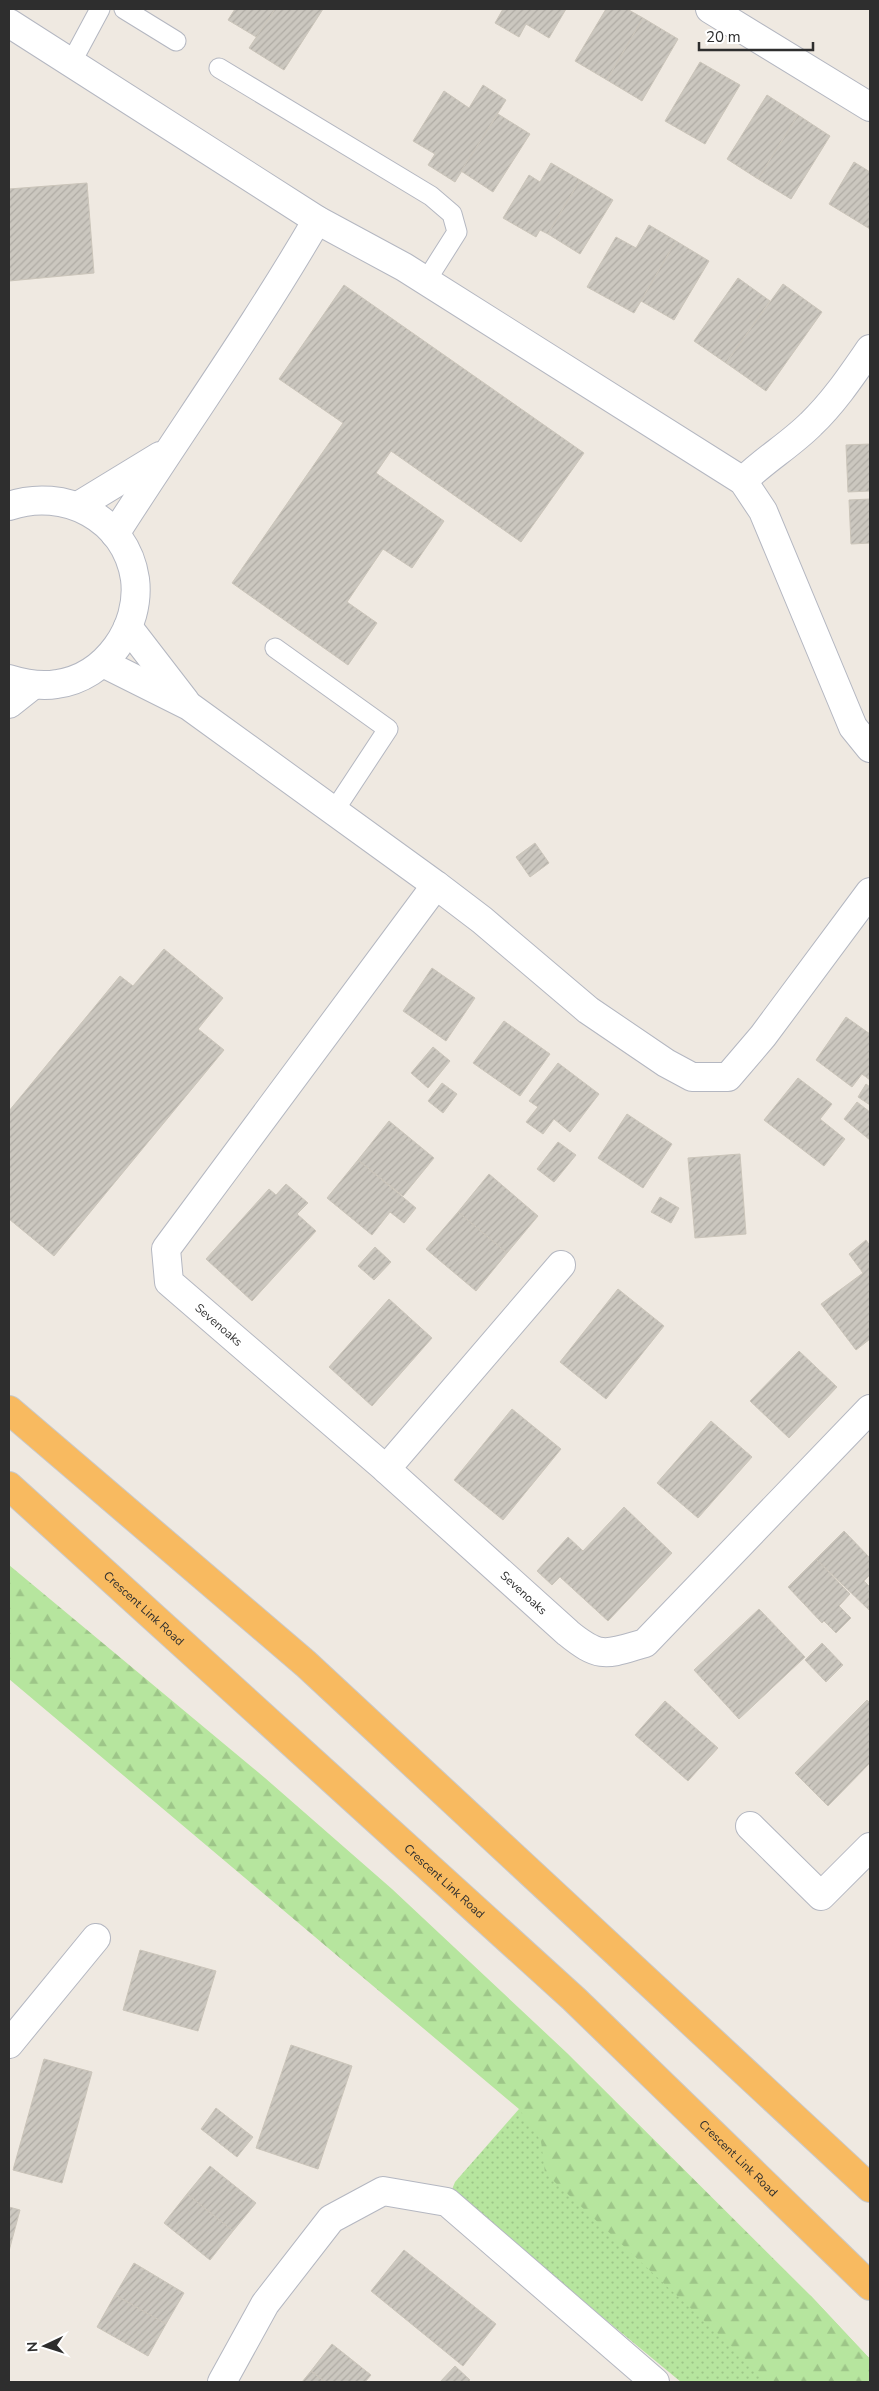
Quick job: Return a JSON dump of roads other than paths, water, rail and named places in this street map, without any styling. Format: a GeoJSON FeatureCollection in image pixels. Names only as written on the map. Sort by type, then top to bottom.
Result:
{"type":"FeatureCollection","features":[{"type":"Feature","properties":{"kind":"highway"},"geometry":{"type":"LineString","coordinates":[[9,1410],[306,1664],[870,2188]]}},
{"type":"Feature","properties":{"kind":"highway","name":"Crescent Link Road"},"geometry":{"type":"LineString","coordinates":[[9,1486],[574,1999],[870,2286]]}},
{"type":"Feature","properties":{"kind":"street"},"geometry":{"type":"LineString","coordinates":[[710,9],[870,107]]}},
{"type":"Feature","properties":{"kind":"street"},"geometry":{"type":"LineString","coordinates":[[9,23],[317,220],[426,281],[743,480],[763,511],[853,727],[870,748]]}},
{"type":"Feature","properties":{"kind":"street"},"geometry":{"type":"LineString","coordinates":[[115,534],[165,453],[285,275],[317,220]]}},
{"type":"Feature","properties":{"kind":"street"},"geometry":{"type":"LineString","coordinates":[[743,480],[810,424],[849,380],[870,349]]}},
{"type":"Feature","properties":{"kind":"street"},"geometry":{"type":"LineString","coordinates":[[78,506],[165,453]]}},
{"type":"Feature","properties":{"kind":"street"},"geometry":{"type":"LineString","coordinates":[[9,506],[25,500],[52,499],[78,506],[99,518],[115,534],[128,555],[135,579],[134,603],[128,627],[118,647],[103,663],[82,677],[58,684],[21,682],[9,704]]}},
{"type":"Feature","properties":{"kind":"street"},"geometry":{"type":"LineString","coordinates":[[128,627],[189,706]]}},
{"type":"Feature","properties":{"kind":"street"},"geometry":{"type":"LineString","coordinates":[[103,663],[189,706],[482,920],[588,1010],[666,1063],[692,1077],[728,1077],[763,1036],[870,892]]}},
{"type":"Feature","properties":{"kind":"street","name":"Sevenoaks"},"geometry":{"type":"LineString","coordinates":[[436,885],[166,1249],[169,1282],[386,1469],[568,1633],[586,1648],[606,1654],[645,1643],[870,1408]]}},
{"type":"Feature","properties":{"kind":"street"},"geometry":{"type":"LineString","coordinates":[[386,1469],[561,1265]]}},
{"type":"Feature","properties":{"kind":"street"},"geometry":{"type":"LineString","coordinates":[[750,1826],[821,1896],[870,1847]]}},
{"type":"Feature","properties":{"kind":"street"},"geometry":{"type":"LineString","coordinates":[[9,2044],[96,1938]]}},
{"type":"Feature","properties":{"kind":"street"},"geometry":{"type":"LineString","coordinates":[[222,2382],[266,2304],[331,2219],[383,2191],[447,2202],[655,2382]]}},
{"type":"Feature","properties":{"kind":"lane"},"geometry":{"type":"LineString","coordinates":[[71,63],[100,9]]}},
{"type":"Feature","properties":{"kind":"lane"},"geometry":{"type":"LineString","coordinates":[[124,9],[176,41]]}},
{"type":"Feature","properties":{"kind":"lane"},"geometry":{"type":"LineString","coordinates":[[219,68],[431,196],[452,214],[457,232],[426,281]]}},
{"type":"Feature","properties":{"kind":"lane"},"geometry":{"type":"LineString","coordinates":[[275,648],[388,729],[334,811]]}}]}
